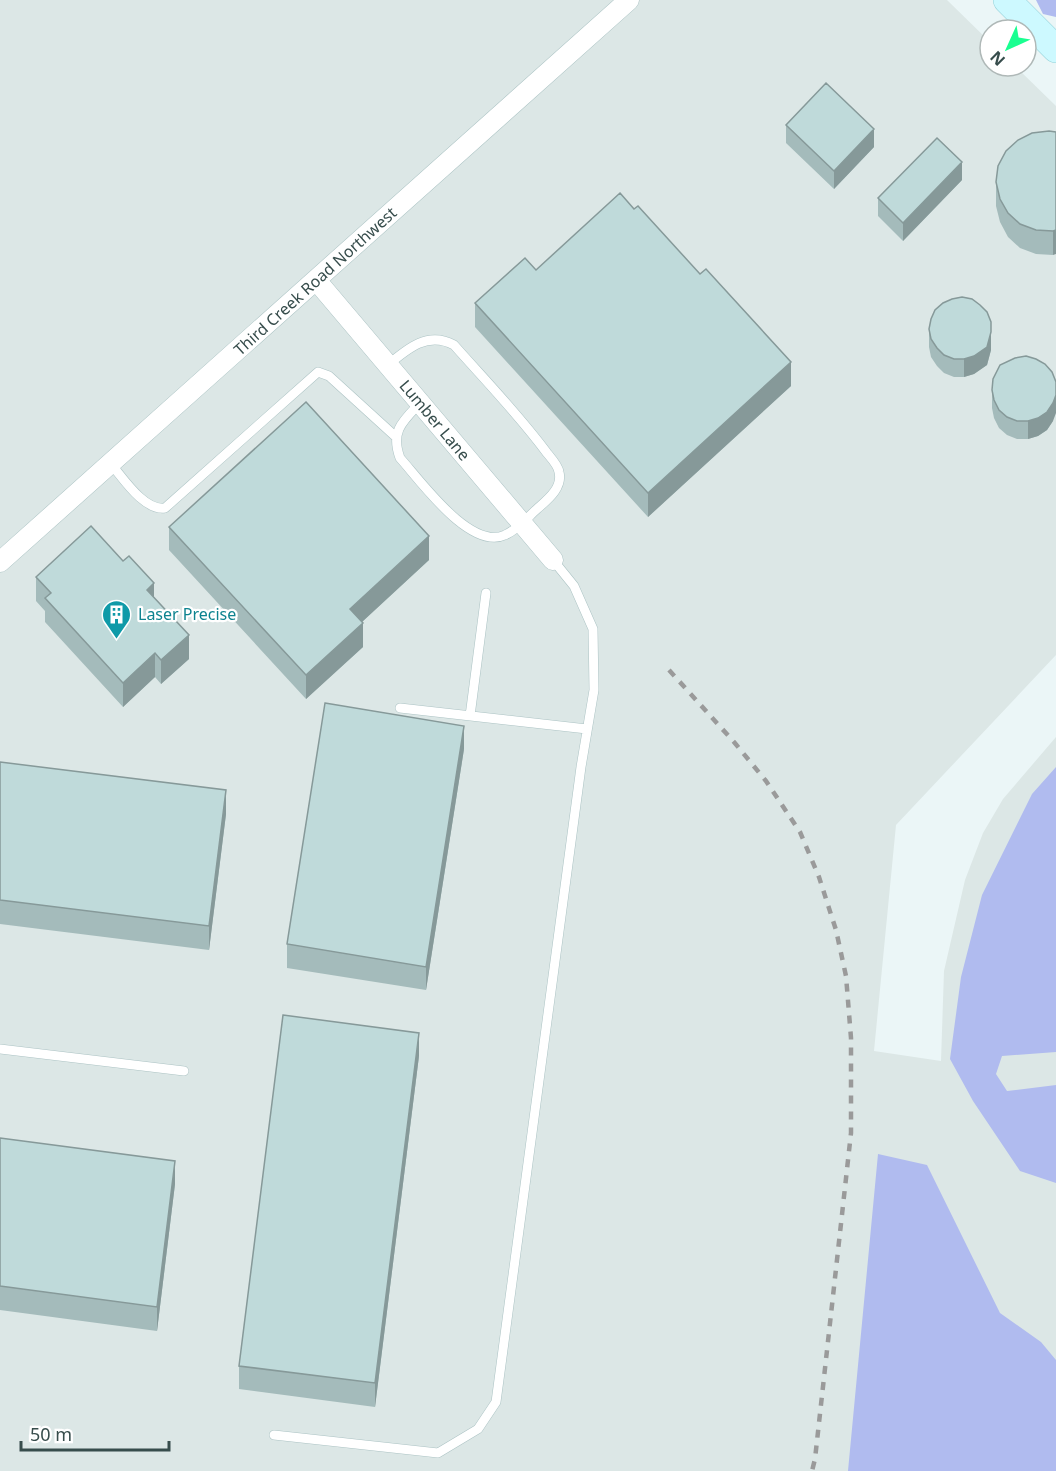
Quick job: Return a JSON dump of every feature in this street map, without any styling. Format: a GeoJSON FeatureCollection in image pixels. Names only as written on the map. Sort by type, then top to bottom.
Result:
{"type":"FeatureCollection","features":[{"type":"Feature","properties":{"kind":"main road"},"geometry":{"type":"LineString","coordinates":[[1007,0],[1056,49]]}},
{"type":"Feature","properties":{"kind":"street","name":"Third Creek Road Northwest"},"geometry":{"type":"LineString","coordinates":[[0,562],[629,0]]}},
{"type":"Feature","properties":{"kind":"street","name":"Lumber Lane"},"geometry":{"type":"LineString","coordinates":[[316,280],[553,560]]}},
{"type":"Feature","properties":{"kind":"lane"},"geometry":{"type":"LineString","coordinates":[[388,365],[418,343],[436,339],[454,345],[535,436],[559,470],[560,480],[555,491],[522,523],[503,537],[490,537],[463,525],[448,514],[400,458],[396,448],[396,437],[402,421],[420,403]]}},
{"type":"Feature","properties":{"kind":"lane"},"geometry":{"type":"LineString","coordinates":[[111,464],[144,501],[158,509],[165,508],[318,372],[329,376],[396,437]]}},
{"type":"Feature","properties":{"kind":"lane"},"geometry":{"type":"LineString","coordinates":[[274,1435],[438,1453],[478,1429],[496,1402],[594,690],[593,629],[574,586],[553,560]]}},
{"type":"Feature","properties":{"kind":"lane"},"geometry":{"type":"LineString","coordinates":[[470,716],[486,593]]}},
{"type":"Feature","properties":{"kind":"lane"},"geometry":{"type":"LineString","coordinates":[[400,708],[587,729]]}},
{"type":"Feature","properties":{"kind":"lane"},"geometry":{"type":"LineString","coordinates":[[0,1049],[184,1071]]}},
{"type":"Feature","properties":{"kind":"shaded area"},"geometry":{"type":"Polygon","coordinates":[[[0,0],[947,0],[978,30],[978,78],[1027,78],[1056,106],[1056,655],[896,825],[874,1051],[941,1061],[944,971],[965,880],[983,833],[1003,799],[1056,737],[1056,1471],[0,1471],[0,0]]]}},
{"type":"Feature","properties":{"kind":"shaded area"},"geometry":{"type":"Polygon","coordinates":[[[1036,0],[1056,0],[1056,17],[1043,14],[1036,0]]]}},
{"type":"Feature","properties":{"kind":"shaded area"},"geometry":{"type":"Polygon","coordinates":[[[1056,767],[1056,1052],[1002,1056],[996,1074],[1007,1091],[1056,1085],[1056,1183],[1020,1171],[973,1101],[950,1059],[961,977],[982,895],[1032,794],[1056,767]]]}},
{"type":"Feature","properties":{"kind":"shaded area"},"geometry":{"type":"Polygon","coordinates":[[[878,1154],[927,1165],[1000,1313],[1041,1342],[1056,1360],[1056,1471],[848,1471],[878,1154]]]}},
{"type":"Feature","properties":{"kind":"building"},"geometry":{"type":"Polygon","coordinates":[[[826,83],[874,129],[834,171],[786,125],[826,83]]]}},
{"type":"Feature","properties":{"kind":"building"},"geometry":{"type":"Polygon","coordinates":[[[1056,132],[1056,230],[1053,231],[1036,230],[1020,224],[1008,213],[1000,199],[996,182],[998,166],[1006,151],[1018,140],[1032,133],[1056,132]]]}},
{"type":"Feature","properties":{"kind":"building"},"geometry":{"type":"Polygon","coordinates":[[[937,138],[962,162],[903,223],[878,198],[937,138]]]}},
{"type":"Feature","properties":{"kind":"building"},"geometry":{"type":"Polygon","coordinates":[[[620,193],[634,209],[638,206],[700,274],[706,269],[791,362],[648,493],[475,303],[525,258],[536,270],[620,193]]]}},
{"type":"Feature","properties":{"kind":"building"},"geometry":{"type":"Polygon","coordinates":[[[962,297],[972,299],[987,312],[991,322],[991,332],[987,347],[974,356],[954,359],[944,355],[937,348],[931,339],[929,329],[935,310],[943,303],[962,297]]]}},
{"type":"Feature","properties":{"kind":"building"},"geometry":{"type":"Polygon","coordinates":[[[1026,356],[1045,364],[1052,372],[1056,382],[1056,395],[1047,412],[1038,418],[1017,421],[1007,417],[999,410],[992,390],[993,379],[1000,365],[1026,356]]]}},
{"type":"Feature","properties":{"kind":"building"},"geometry":{"type":"Polygon","coordinates":[[[306,402],[429,536],[350,609],[363,623],[306,675],[169,527],[306,402]]]}},
{"type":"Feature","properties":{"kind":"building","name":"Laser Precise"},"geometry":{"type":"Polygon","coordinates":[[[91,526],[123,561],[129,556],[154,583],[147,590],[189,635],[161,660],[155,653],[123,683],[45,598],[51,593],[36,577],[91,526]]]}},
{"type":"Feature","properties":{"kind":"building"},"geometry":{"type":"Polygon","coordinates":[[[325,703],[464,726],[426,967],[287,944],[325,703]]]}},
{"type":"Feature","properties":{"kind":"building"},"geometry":{"type":"Polygon","coordinates":[[[0,762],[226,790],[209,926],[0,900],[0,762]]]}},
{"type":"Feature","properties":{"kind":"building"},"geometry":{"type":"Polygon","coordinates":[[[283,1015],[419,1033],[375,1383],[239,1366],[283,1015]]]}},
{"type":"Feature","properties":{"kind":"building"},"geometry":{"type":"Polygon","coordinates":[[[0,1138],[175,1161],[157,1307],[0,1286],[0,1138]]]}},
{"type":"Feature","properties":{"kind":"railway"},"geometry":{"type":"LineString","coordinates":[[669,670],[766,781],[800,832],[819,877],[836,930],[846,976],[851,1038],[851,1133],[812,1471]]}},
{"type":"Feature","properties":{"kind":"place","name":"Laser Precise"},"geometry":{"type":"Point","coordinates":[117,640]}}]}
